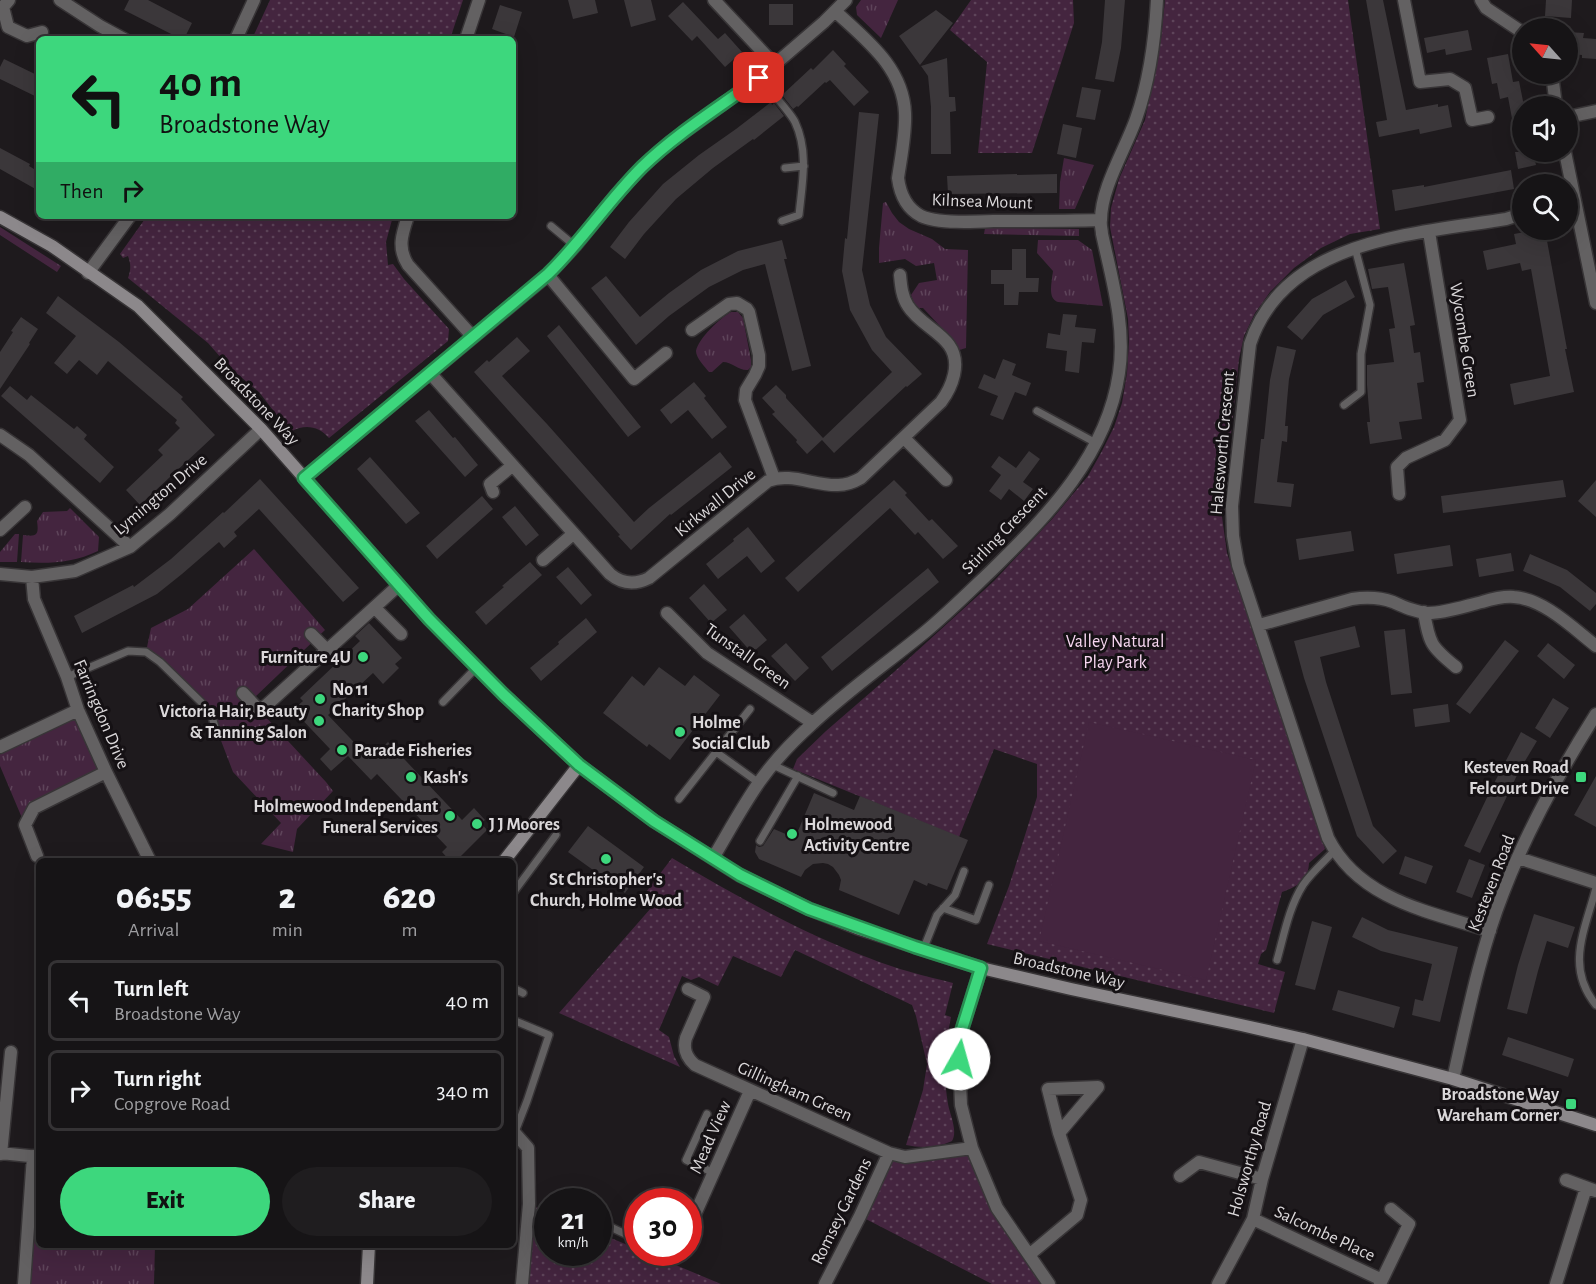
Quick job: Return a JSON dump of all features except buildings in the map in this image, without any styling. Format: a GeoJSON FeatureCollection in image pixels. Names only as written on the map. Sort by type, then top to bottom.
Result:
{"type":"FeatureCollection","features":[{"type":"Feature","properties":{"kind":"street"},"geometry":{"type":"LineString","coordinates":[[9,0],[3,7],[8,27],[27,36],[42,32]]}},
{"type":"Feature","properties":{"kind":"street"},"geometry":{"type":"LineString","coordinates":[[60,0],[118,36]]}},
{"type":"Feature","properties":{"kind":"street"},"geometry":{"type":"LineString","coordinates":[[237,36],[254,0]]}},
{"type":"Feature","properties":{"kind":"street"},"geometry":{"type":"LineString","coordinates":[[467,36],[479,0]]}},
{"type":"Feature","properties":{"kind":"street"},"geometry":{"type":"LineString","coordinates":[[714,0],[775,65]]}},
{"type":"Feature","properties":{"kind":"street"},"geometry":{"type":"LineString","coordinates":[[304,478],[548,274],[575,246],[617,194],[663,149],[775,65],[846,0]]}},
{"type":"Feature","properties":{"kind":"street","name":"Stirling Crescent"},"geometry":{"type":"LineString","coordinates":[[713,858],[772,765],[813,723],[927,630],[1033,530],[1061,497],[1096,443],[1111,407],[1121,354],[1120,319],[1101,220],[1107,189],[1129,138],[1143,96],[1152,43],[1156,0]]}},
{"type":"Feature","properties":{"kind":"street"},"geometry":{"type":"LineString","coordinates":[[1404,0],[1420,82],[1450,78],[1465,88],[1472,120],[1488,117]]}},
{"type":"Feature","properties":{"kind":"street"},"geometry":{"type":"LineString","coordinates":[[1481,0],[1486,8],[1512,25]]}},
{"type":"Feature","properties":{"kind":"street","name":"Kilnsea Mount"},"geometry":{"type":"LineString","coordinates":[[835,11],[887,62],[900,86],[905,114],[898,178],[899,188],[907,205],[914,211],[922,216],[940,220],[972,222],[1101,220]]}},
{"type":"Feature","properties":{"kind":"street"},"geometry":{"type":"LineString","coordinates":[[1578,115],[1596,111]]}},
{"type":"Feature","properties":{"kind":"street","name":"Halesworth Crescent"},"geometry":{"type":"LineString","coordinates":[[1490,931],[1389,897],[1359,877],[1335,850],[1328,838],[1238,565],[1232,521],[1250,344],[1259,322],[1280,293],[1318,264],[1355,248],[1380,240],[1512,217]]}},
{"type":"Feature","properties":{"kind":"street","name":"Broadstone Way"},"geometry":{"type":"LineString","coordinates":[[0,218],[52,246],[138,306],[261,429],[429,619],[476,668],[579,765],[654,821],[750,881],[809,909],[857,928],[981,968],[1303,1039],[1453,1079],[1596,1125]]}},
{"type":"Feature","properties":{"kind":"street"},"geometry":{"type":"LineString","coordinates":[[1578,218],[1591,251],[1596,298]]}},
{"type":"Feature","properties":{"kind":"street"},"geometry":{"type":"LineString","coordinates":[[88,273],[128,219]]}},
{"type":"Feature","properties":{"kind":"street"},"geometry":{"type":"LineString","coordinates":[[407,219],[400,243],[408,266],[473,337]]}},
{"type":"Feature","properties":{"kind":"street","name":"Wycombe Green"},"geometry":{"type":"LineString","coordinates":[[1399,494],[1397,467],[1406,458],[1446,440],[1460,420],[1429,232]]}},
{"type":"Feature","properties":{"kind":"street"},"geometry":{"type":"LineString","coordinates":[[548,274],[634,379],[666,353]]}},
{"type":"Feature","properties":{"kind":"street","name":"Kirkwall Drive"},"geometry":{"type":"LineString","coordinates":[[430,373],[615,579],[628,583],[642,581],[649,578],[762,485],[774,478],[840,485],[861,478],[941,402],[950,387],[955,369],[954,356],[949,345],[908,306],[900,275]]}},
{"type":"Feature","properties":{"kind":"street"},"geometry":{"type":"LineString","coordinates":[[692,330],[729,304],[741,304],[749,312],[759,355],[759,366],[746,390],[746,400],[774,478]]}},
{"type":"Feature","properties":{"kind":"street","name":"Lymington Drive"},"geometry":{"type":"LineString","coordinates":[[0,574],[32,577],[75,571],[130,547],[170,514],[261,429]]}},
{"type":"Feature","properties":{"kind":"street"},"geometry":{"type":"LineString","coordinates":[[0,435],[29,455],[130,547]]}},
{"type":"Feature","properties":{"kind":"street"},"geometry":{"type":"LineString","coordinates":[[904,438],[946,480]]}},
{"type":"Feature","properties":{"kind":"street"},"geometry":{"type":"LineString","coordinates":[[493,492],[490,484],[512,466]]}},
{"type":"Feature","properties":{"kind":"street"},"geometry":{"type":"LineString","coordinates":[[0,530],[25,507]]}},
{"type":"Feature","properties":{"kind":"street"},"geometry":{"type":"LineString","coordinates":[[543,560],[573,534]]}},
{"type":"Feature","properties":{"kind":"street","name":"Farringdon Drive"},"geometry":{"type":"LineString","coordinates":[[32,577],[34,599],[67,677],[78,710],[149,858]]}},
{"type":"Feature","properties":{"kind":"street"},"geometry":{"type":"LineString","coordinates":[[243,693],[260,711],[399,585]]}},
{"type":"Feature","properties":{"kind":"street"},"geometry":{"type":"LineString","coordinates":[[1259,625],[1352,599],[1378,598],[1416,611],[1441,612],[1499,598],[1513,597],[1538,603],[1596,646]]}},
{"type":"Feature","properties":{"kind":"street"},"geometry":{"type":"LineString","coordinates":[[375,608],[401,634]]}},
{"type":"Feature","properties":{"kind":"street"},"geometry":{"type":"LineString","coordinates":[[1425,612],[1427,635],[1430,642],[1456,667]]}},
{"type":"Feature","properties":{"kind":"street","name":"Tunstall Green"},"geometry":{"type":"LineString","coordinates":[[667,613],[707,653],[813,723]]}},
{"type":"Feature","properties":{"kind":"street"},"geometry":{"type":"LineString","coordinates":[[311,634],[327,650]]}},
{"type":"Feature","properties":{"kind":"street"},"geometry":{"type":"LineString","coordinates":[[0,747],[78,710]]}},
{"type":"Feature","properties":{"kind":"street","name":"Kesteven Road"},"geometry":{"type":"LineString","coordinates":[[1453,1079],[1490,931],[1503,893],[1552,788],[1596,714]]}},
{"type":"Feature","properties":{"kind":"street"},"geometry":{"type":"LineString","coordinates":[[506,858],[579,765]]}},
{"type":"Feature","properties":{"kind":"street"},"geometry":{"type":"LineString","coordinates":[[37,856],[26,825],[34,808],[106,772]]}},
{"type":"Feature","properties":{"kind":"street"},"geometry":{"type":"LineString","coordinates":[[1518,858],[1596,885]]}},
{"type":"Feature","properties":{"kind":"street"},"geometry":{"type":"LineString","coordinates":[[981,968],[962,1029],[959,1059],[961,1105],[972,1148],[997,1208],[1049,1284]]}},
{"type":"Feature","properties":{"kind":"street","name":"Gillingham Green"},"geometry":{"type":"LineString","coordinates":[[688,989],[704,997],[686,1038],[687,1056],[695,1065],[889,1153],[905,1157],[972,1148]]}},
{"type":"Feature","properties":{"kind":"street","name":"Holsworthy Road"},"geometry":{"type":"LineString","coordinates":[[1218,1284],[1253,1219],[1262,1179],[1303,1039]]}},
{"type":"Feature","properties":{"kind":"street"},"geometry":{"type":"LineString","coordinates":[[11,1052],[1,1154],[36,1156],[24,1284]]}},
{"type":"Feature","properties":{"kind":"street"},"geometry":{"type":"LineString","coordinates":[[1029,1256],[1077,1215],[1081,1200],[1059,1133],[1048,1089],[1098,1087],[1059,1133]]}},
{"type":"Feature","properties":{"kind":"street","name":"Mead View"},"geometry":{"type":"LineString","coordinates":[[702,1199],[750,1090]]}},
{"type":"Feature","properties":{"kind":"street"},"geometry":{"type":"LineString","coordinates":[[516,1134],[528,1148],[529,1169],[530,1204],[522,1284]]}},
{"type":"Feature","properties":{"kind":"street","name":"Romsey Gardens"},"geometry":{"type":"LineString","coordinates":[[826,1284],[889,1153]]}},
{"type":"Feature","properties":{"kind":"street"},"geometry":{"type":"LineString","coordinates":[[1180,1176],[1199,1162],[1262,1179]]}},
{"type":"Feature","properties":{"kind":"street"},"geometry":{"type":"LineString","coordinates":[[1556,1284],[1591,1189],[1566,1180]]}},
{"type":"Feature","properties":{"kind":"street","name":"Salcombe Place"},"geometry":{"type":"LineString","coordinates":[[1253,1219],[1381,1282],[1409,1224],[1391,1209]]}},
{"type":"Feature","properties":{"kind":"street"},"geometry":{"type":"LineString","coordinates":[[367,1284],[369,1248]]}},
{"type":"Feature","properties":{"kind":"lane"},"geometry":{"type":"LineString","coordinates":[[759,78],[794,120],[803,142],[804,166],[798,215],[782,221]]}},
{"type":"Feature","properties":{"kind":"lane"},"geometry":{"type":"LineString","coordinates":[[785,168],[804,166]]}},
{"type":"Feature","properties":{"kind":"lane"},"geometry":{"type":"LineString","coordinates":[[551,226],[575,246]]}},
{"type":"Feature","properties":{"kind":"lane"},"geometry":{"type":"LineString","coordinates":[[1344,405],[1361,392],[1361,354],[1370,305],[1355,248]]}},
{"type":"Feature","properties":{"kind":"lane"},"geometry":{"type":"LineString","coordinates":[[1037,411],[1096,443]]}},
{"type":"Feature","properties":{"kind":"lane"},"geometry":{"type":"LineString","coordinates":[[67,677],[128,651],[146,652],[160,662],[201,702],[212,717],[216,730]]}},
{"type":"Feature","properties":{"kind":"lane"},"geometry":{"type":"LineString","coordinates":[[443,702],[476,668]]}},
{"type":"Feature","properties":{"kind":"lane"},"geometry":{"type":"LineString","coordinates":[[679,799],[750,709]]}},
{"type":"Feature","properties":{"kind":"lane"},"geometry":{"type":"LineString","coordinates":[[716,752],[759,783]]}},
{"type":"Feature","properties":{"kind":"lane"},"geometry":{"type":"LineString","coordinates":[[772,765],[833,793]]}},
{"type":"Feature","properties":{"kind":"lane"},"geometry":{"type":"LineString","coordinates":[[760,841],[798,776]]}},
{"type":"Feature","properties":{"kind":"lane"},"geometry":{"type":"LineString","coordinates":[[516,889],[556,835]]}},
{"type":"Feature","properties":{"kind":"lane"},"geometry":{"type":"LineString","coordinates":[[1277,960],[1293,906],[1302,887],[1311,874],[1335,850]]}},
{"type":"Feature","properties":{"kind":"lane"},"geometry":{"type":"LineString","coordinates":[[923,950],[937,915],[955,895],[964,871]]}},
{"type":"Feature","properties":{"kind":"lane"},"geometry":{"type":"LineString","coordinates":[[943,908],[976,920],[989,885]]}},
{"type":"Feature","properties":{"kind":"lane"},"geometry":{"type":"LineString","coordinates":[[1596,885],[1578,962],[1584,985],[1596,1005]]}},
{"type":"Feature","properties":{"kind":"lane"},"geometry":{"type":"LineString","coordinates":[[516,990],[523,993]]}},
{"type":"Feature","properties":{"kind":"lane"},"geometry":{"type":"LineString","coordinates":[[516,1021],[549,1035],[516,1127]]}},
{"type":"Feature","properties":{"kind":"lane"},"geometry":{"type":"LineString","coordinates":[[707,1114],[686,1160],[714,1173]]}},
{"type":"Feature","properties":{"kind":"green space"},"geometry":{"type":"Polygon","coordinates":[[[270,0],[463,0],[451,36],[253,36],[270,0]]]}},
{"type":"Feature","properties":{"kind":"green space"},"geometry":{"type":"Polygon","coordinates":[[[861,0],[898,0],[881,38],[857,15],[856,7],[861,0]]]}},
{"type":"Feature","properties":{"kind":"green space"},"geometry":{"type":"Polygon","coordinates":[[[971,0],[1073,0],[1074,23],[1032,153],[978,153],[987,62],[950,30],[971,0]]]}},
{"type":"Feature","properties":{"kind":"green space","name":"Valley Natural Play Park"},"geometry":{"type":"Polygon","coordinates":[[[1165,0],[1348,0],[1380,229],[1350,234],[1321,248],[1294,268],[1270,292],[1255,313],[1244,336],[1239,359],[1222,517],[1227,553],[1325,849],[1309,863],[1307,874],[1301,882],[1282,892],[1266,950],[1261,954],[1258,964],[1285,972],[1274,1013],[987,944],[1009,886],[1037,797],[1037,764],[994,749],[959,837],[793,769],[797,759],[826,731],[994,581],[1053,518],[1088,476],[1114,427],[1122,403],[1129,342],[1128,319],[1110,227],[1111,208],[1119,179],[1145,120],[1161,39],[1165,0]]]}},
{"type":"Feature","properties":{"kind":"green space"},"geometry":{"type":"Polygon","coordinates":[[[1064,158],[1094,165],[1075,209],[1059,209],[1064,158]]]}},
{"type":"Feature","properties":{"kind":"green space"},"geometry":{"type":"Polygon","coordinates":[[[886,202],[899,222],[909,229],[932,239],[945,249],[968,250],[966,348],[959,350],[923,308],[919,308],[914,303],[911,295],[919,283],[937,280],[934,263],[916,266],[905,259],[879,263],[883,203],[886,202]]]}},
{"type":"Feature","properties":{"kind":"green space"},"geometry":{"type":"Polygon","coordinates":[[[145,219],[392,219],[386,242],[388,265],[393,264],[449,329],[448,341],[329,438],[312,427],[302,427],[292,431],[259,392],[230,368],[208,343],[128,278],[130,267],[128,256],[123,258],[120,254],[145,219]]]}},
{"type":"Feature","properties":{"kind":"green space"},"geometry":{"type":"Polygon","coordinates":[[[0,227],[61,266],[57,272],[0,235],[0,227]]]}},
{"type":"Feature","properties":{"kind":"green space"},"geometry":{"type":"Polygon","coordinates":[[[985,228],[1079,229],[1079,236],[984,234],[985,228]]]}},
{"type":"Feature","properties":{"kind":"green space"},"geometry":{"type":"Polygon","coordinates":[[[1038,240],[1078,240],[1092,250],[1103,306],[1058,302],[1052,297],[1053,271],[1037,253],[1038,240]]]}},
{"type":"Feature","properties":{"kind":"green space"},"geometry":{"type":"Polygon","coordinates":[[[731,312],[738,312],[743,318],[751,367],[745,370],[723,362],[709,372],[697,357],[696,351],[710,329],[731,312]]]}},
{"type":"Feature","properties":{"kind":"green space"},"geometry":{"type":"Polygon","coordinates":[[[70,508],[99,537],[98,551],[60,562],[21,562],[23,535],[36,534],[37,521],[43,512],[67,511],[70,508]]]}},
{"type":"Feature","properties":{"kind":"green space"},"geometry":{"type":"Polygon","coordinates":[[[15,534],[19,534],[17,562],[0,562],[0,552],[15,534]]]}},
{"type":"Feature","properties":{"kind":"green space"},"geometry":{"type":"Polygon","coordinates":[[[254,549],[325,630],[251,701],[333,791],[297,829],[293,852],[261,844],[281,823],[233,772],[212,717],[146,652],[151,628],[188,609],[254,549]]]}},
{"type":"Feature","properties":{"kind":"green space"},"geometry":{"type":"Polygon","coordinates":[[[78,710],[106,772],[34,808],[25,825],[0,766],[0,747],[78,710]]]}},
{"type":"Feature","properties":{"kind":"green space"},"geometry":{"type":"Polygon","coordinates":[[[1089,722],[1256,760],[1206,980],[1039,941],[1089,722]]]}},
{"type":"Feature","properties":{"kind":"green space"},"geometry":{"type":"Polygon","coordinates":[[[672,858],[818,937],[890,966],[953,983],[945,1015],[951,1017],[945,1071],[946,1093],[954,1128],[952,1141],[929,1147],[906,1145],[923,1090],[927,1064],[912,1005],[795,950],[781,977],[733,956],[718,986],[699,977],[691,980],[682,976],[659,1030],[669,1037],[674,1056],[680,1067],[559,1013],[651,908],[640,900],[672,858]]]}},
{"type":"Feature","properties":{"kind":"green space"},"geometry":{"type":"Polygon","coordinates":[[[972,1148],[997,1208],[1049,1284],[992,1284],[860,1216],[889,1153],[972,1148]]]}},
{"type":"Feature","properties":{"kind":"green space"},"geometry":{"type":"Polygon","coordinates":[[[36,1182],[36,1248],[155,1248],[154,1284],[24,1284],[36,1182]]]}},
{"type":"Feature","properties":{"kind":"green space"},"geometry":{"type":"Polygon","coordinates":[[[529,1204],[534,1206],[534,1266],[612,1266],[612,1238],[624,1244],[624,1266],[678,1266],[721,1284],[522,1284],[529,1204]]]}},
{"type":"Feature","properties":{"kind":"place","name":"Furniture 4U"},"geometry":{"type":"Point","coordinates":[363,657]}},
{"type":"Feature","properties":{"kind":"place","name":"No 11 Charity Shop"},"geometry":{"type":"Point","coordinates":[320,699]}},
{"type":"Feature","properties":{"kind":"place","name":"Victoria Hair, Beauty & Tanning Salon"},"geometry":{"type":"Point","coordinates":[319,721]}},
{"type":"Feature","properties":{"kind":"place","name":"Holme Social Club"},"geometry":{"type":"Point","coordinates":[680,732]}},
{"type":"Feature","properties":{"kind":"place","name":"Parade Fisheries"},"geometry":{"type":"Point","coordinates":[342,750]}},
{"type":"Feature","properties":{"kind":"place","name":"Kash's"},"geometry":{"type":"Point","coordinates":[411,777]}},
{"type":"Feature","properties":{"kind":"place","name":"Kesteven Road Felcourt Drive"},"geometry":{"type":"Point","coordinates":[1581,777]}},
{"type":"Feature","properties":{"kind":"place","name":"Holmewood Independant Funeral Services"},"geometry":{"type":"Point","coordinates":[450,816]}},
{"type":"Feature","properties":{"kind":"place","name":"J J Moores"},"geometry":{"type":"Point","coordinates":[477,824]}},
{"type":"Feature","properties":{"kind":"place","name":"Holmewood Activity Centre"},"geometry":{"type":"Point","coordinates":[792,834]}},
{"type":"Feature","properties":{"kind":"place","name":"St Christopher's Church, Holme Wood"},"geometry":{"type":"Point","coordinates":[606,859]}},
{"type":"Feature","properties":{"kind":"place","name":"Broadstone Way Wareham Corner"},"geometry":{"type":"Point","coordinates":[1571,1104]}},
{"type":"Feature","properties":{"kind":"route"},"geometry":{"type":"LineString","coordinates":[[759,78],[669,143],[617,194],[575,246],[548,274],[304,478],[429,619],[503,694],[579,765],[654,821],[740,875],[809,909],[857,928],[981,968],[962,1029],[959,1059]]}}]}
